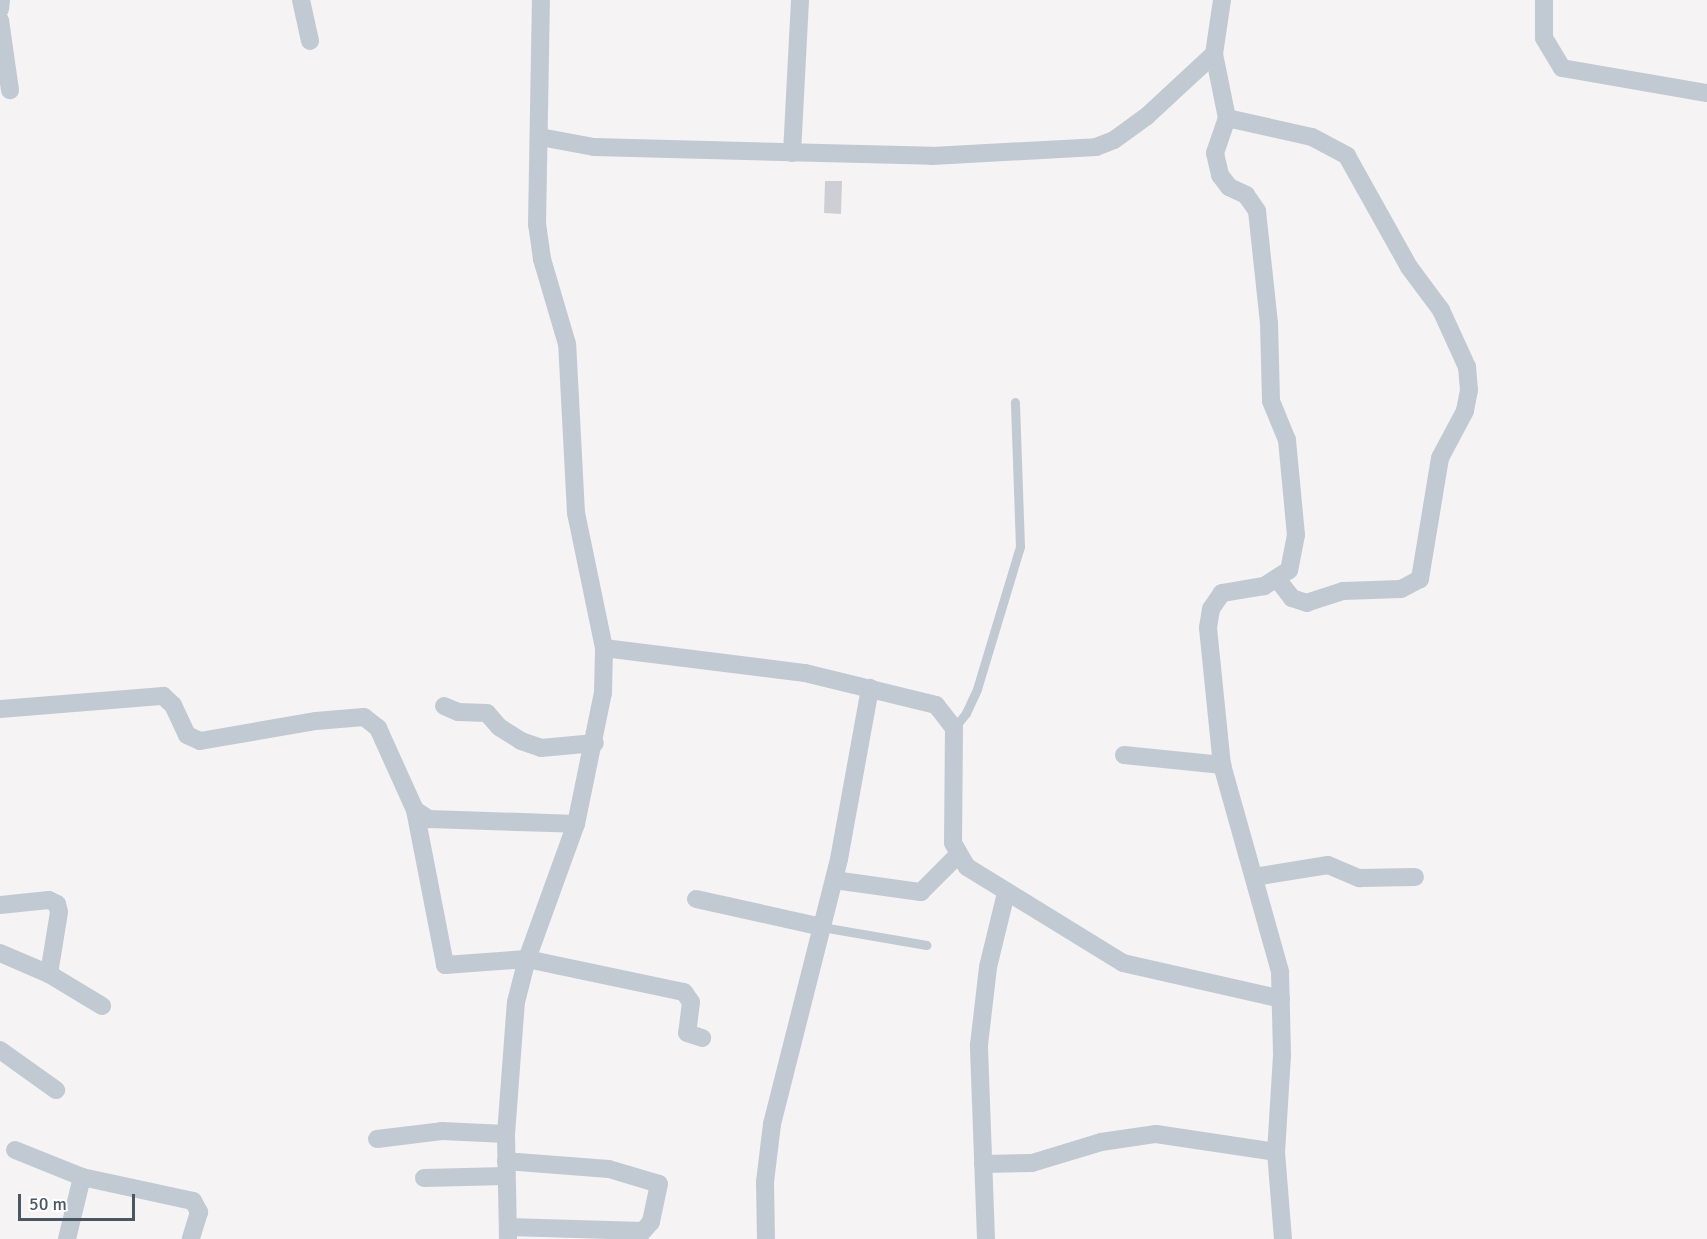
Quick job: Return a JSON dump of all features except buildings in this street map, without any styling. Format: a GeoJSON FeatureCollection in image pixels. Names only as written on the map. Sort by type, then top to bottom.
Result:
{"type":"FeatureCollection","features":[{"type":"Feature","properties":{"kind":"street"},"geometry":{"type":"LineString","coordinates":[[0,9],[1,0]]}},
{"type":"Feature","properties":{"kind":"street"},"geometry":{"type":"LineString","coordinates":[[301,0],[310,40]]}},
{"type":"Feature","properties":{"kind":"street"},"geometry":{"type":"LineString","coordinates":[[424,1178],[506,1169],[609,1169],[659,1184],[651,1222],[643,1231],[508,1233],[506,1169],[506,1134],[516,1002],[527,959],[576,824],[595,743],[603,693],[604,648],[576,513],[567,344],[542,259],[537,225],[541,0]]}},
{"type":"Feature","properties":{"kind":"street"},"geometry":{"type":"LineString","coordinates":[[792,153],[800,0]]}},
{"type":"Feature","properties":{"kind":"street"},"geometry":{"type":"LineString","coordinates":[[1222,0],[1214,54],[1227,118],[1215,153],[1224,181],[1253,201],[1257,211],[1269,323],[1271,401],[1287,440],[1296,544],[1289,570],[1278,580],[1222,593],[1211,609],[1211,674],[1222,765],[1276,947],[1281,999],[1276,1152],[1283,1239]]}},
{"type":"Feature","properties":{"kind":"street"},"geometry":{"type":"LineString","coordinates":[[1544,0],[1544,38],[1562,68],[1707,93]]}},
{"type":"Feature","properties":{"kind":"street"},"geometry":{"type":"LineString","coordinates":[[0,20],[10,90]]}},
{"type":"Feature","properties":{"kind":"street"},"geometry":{"type":"LineString","coordinates":[[540,137],[594,147],[932,156],[1096,147],[1114,140],[1147,116],[1214,54]]}},
{"type":"Feature","properties":{"kind":"street"},"geometry":{"type":"LineString","coordinates":[[1227,118],[1312,137],[1347,156],[1410,267],[1441,310],[1467,367],[1469,390],[1465,411],[1440,458],[1420,579],[1401,589],[1343,591],[1307,603],[1292,598],[1278,580]]}},
{"type":"Feature","properties":{"kind":"street"},"geometry":{"type":"LineString","coordinates":[[604,648],[805,673],[936,705],[954,728],[953,843],[967,867],[1123,963],[1281,999]]}},
{"type":"Feature","properties":{"kind":"street"},"geometry":{"type":"LineString","coordinates":[[766,1239],[766,1161],[772,1124],[854,792],[870,688]]}},
{"type":"Feature","properties":{"kind":"street"},"geometry":{"type":"LineString","coordinates":[[0,709],[164,696],[173,705],[187,735],[200,741],[316,721],[364,717],[378,728],[415,810],[442,962],[527,959],[684,992],[691,1002],[687,1033],[702,1038]]}},
{"type":"Feature","properties":{"kind":"street"},"geometry":{"type":"LineString","coordinates":[[444,706],[458,712],[487,712],[499,727],[521,741],[541,748],[595,743]]}},
{"type":"Feature","properties":{"kind":"street"},"geometry":{"type":"LineString","coordinates":[[1124,755],[1222,765]]}},
{"type":"Feature","properties":{"kind":"street"},"geometry":{"type":"LineString","coordinates":[[415,810],[429,819],[576,824]]}},
{"type":"Feature","properties":{"kind":"street"},"geometry":{"type":"LineString","coordinates":[[834,880],[921,892],[958,855]]}},
{"type":"Feature","properties":{"kind":"street"},"geometry":{"type":"LineString","coordinates":[[1254,877],[1328,865],[1359,878],[1415,877]]}},
{"type":"Feature","properties":{"kind":"street"},"geometry":{"type":"LineString","coordinates":[[986,1239],[980,1045],[988,967],[1006,893]]}},
{"type":"Feature","properties":{"kind":"street"},"geometry":{"type":"LineString","coordinates":[[696,899],[822,927]]}},
{"type":"Feature","properties":{"kind":"street"},"geometry":{"type":"LineString","coordinates":[[0,905],[49,900],[57,904],[59,912],[49,974]]}},
{"type":"Feature","properties":{"kind":"street"},"geometry":{"type":"LineString","coordinates":[[0,953],[49,974],[102,1006]]}},
{"type":"Feature","properties":{"kind":"street"},"geometry":{"type":"LineString","coordinates":[[0,1050],[57,1090]]}},
{"type":"Feature","properties":{"kind":"street"},"geometry":{"type":"LineString","coordinates":[[376,1139],[442,1131],[506,1134]]}},
{"type":"Feature","properties":{"kind":"street"},"geometry":{"type":"LineString","coordinates":[[983,1164],[1032,1163],[1101,1142],[1156,1134],[1276,1152]]}},
{"type":"Feature","properties":{"kind":"street"},"geometry":{"type":"LineString","coordinates":[[15,1150],[82,1177],[193,1201],[199,1212],[191,1239]]}},
{"type":"Feature","properties":{"kind":"street"},"geometry":{"type":"LineString","coordinates":[[67,1239],[82,1177]]}},
{"type":"Feature","properties":{"kind":"lane"},"geometry":{"type":"LineString","coordinates":[[954,728],[966,714],[977,689],[1020,546],[1015,402]]}},
{"type":"Feature","properties":{"kind":"lane"},"geometry":{"type":"LineString","coordinates":[[822,927],[926,945]]}}]}
